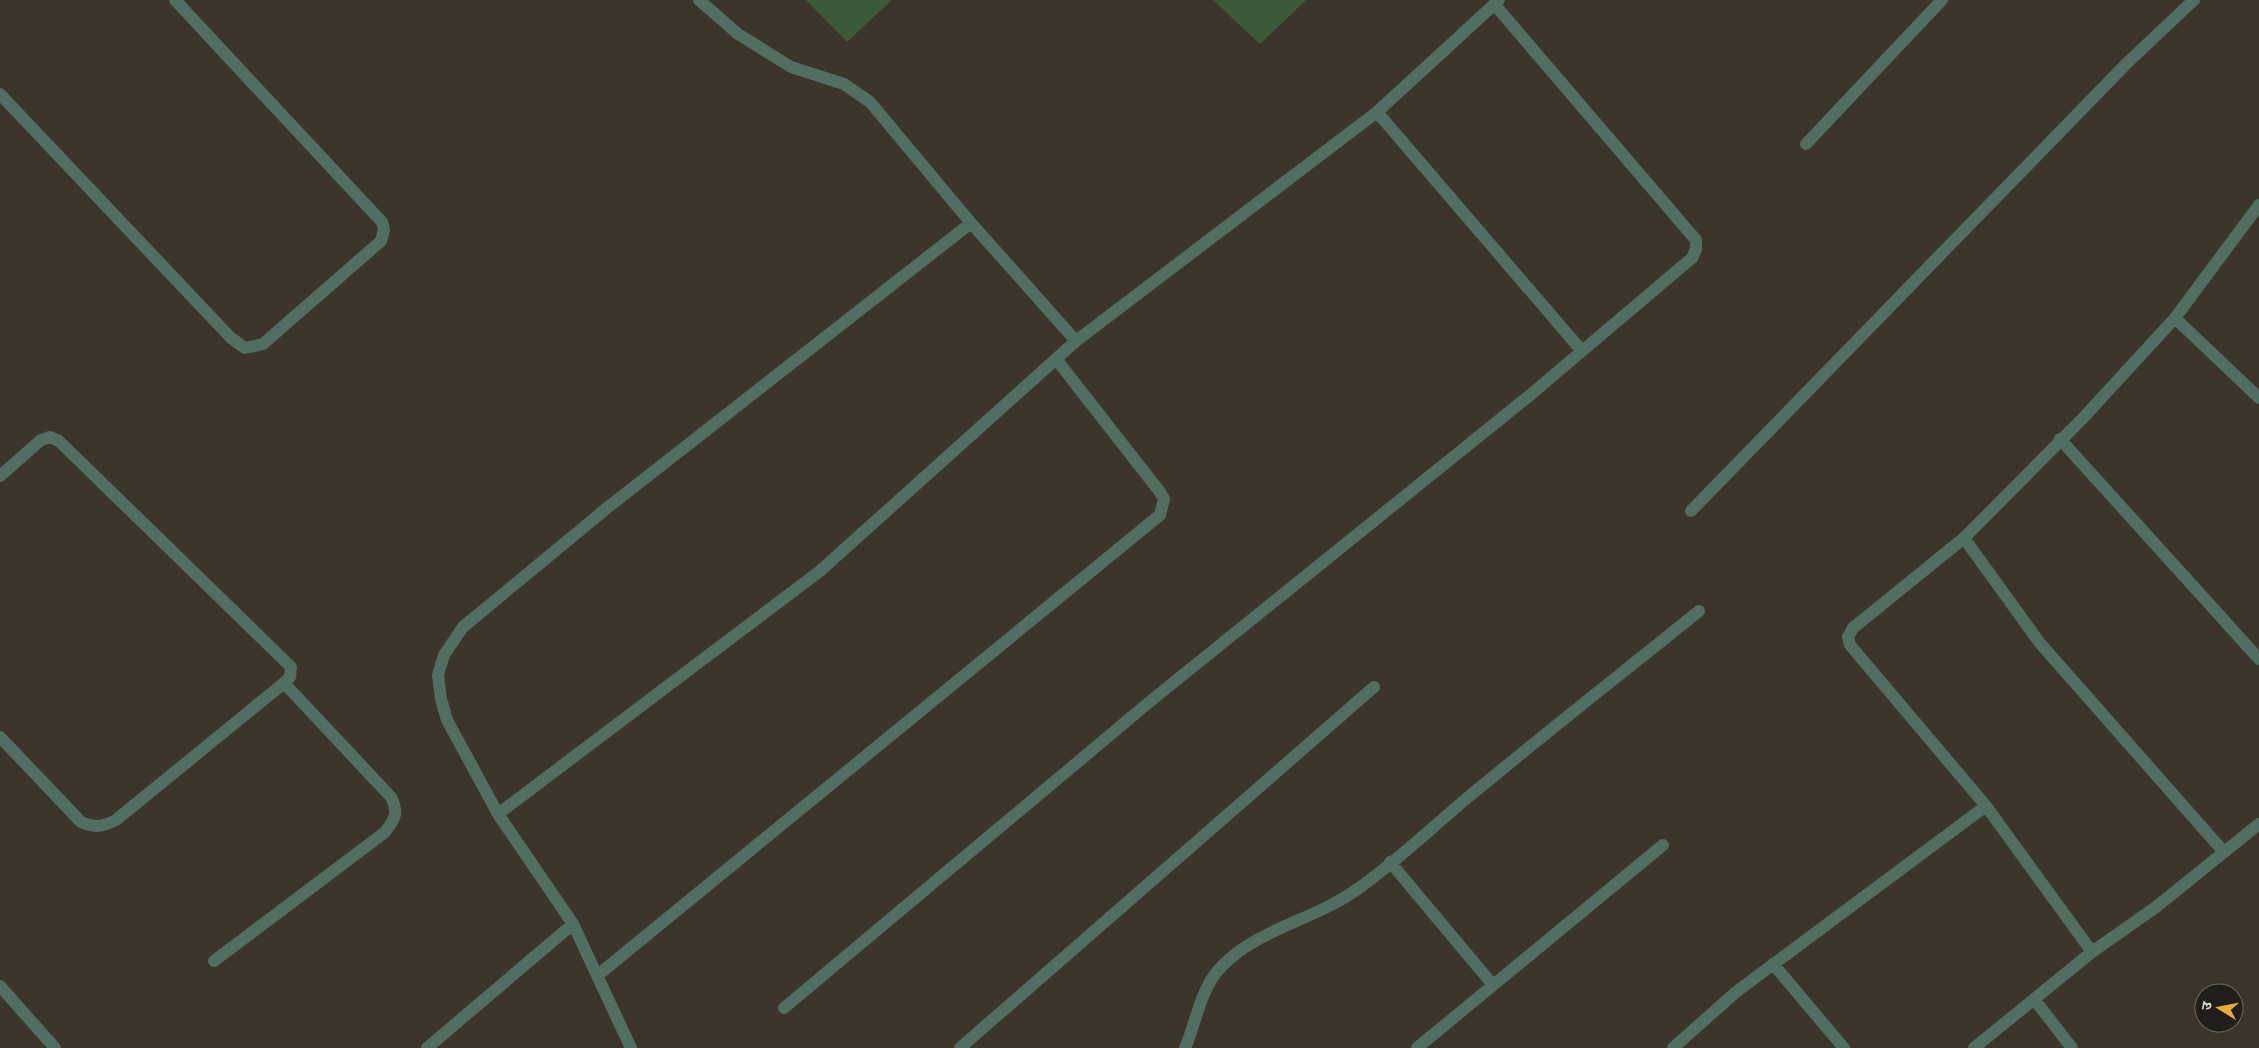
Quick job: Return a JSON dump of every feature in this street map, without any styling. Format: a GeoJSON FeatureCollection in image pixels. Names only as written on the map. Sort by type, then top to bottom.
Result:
{"type":"FeatureCollection","features":[{"type":"Feature","properties":{"kind":"street"},"geometry":{"type":"LineString","coordinates":[[0,94],[231,338],[245,348],[264,344],[381,241],[384,230],[382,222],[175,0]]}},
{"type":"Feature","properties":{"kind":"street"},"geometry":{"type":"LineString","coordinates":[[699,0],[738,34],[791,67],[844,84],[870,102],[971,223],[1076,341]]}},
{"type":"Feature","properties":{"kind":"street"},"geometry":{"type":"LineString","coordinates":[[1806,144],[1942,0]]}},
{"type":"Feature","properties":{"kind":"street"},"geometry":{"type":"LineString","coordinates":[[1691,511],[2126,63],[2194,0]]}},
{"type":"Feature","properties":{"kind":"street"},"geometry":{"type":"LineString","coordinates":[[498,814],[820,571],[1076,341],[1377,112],[1497,2],[1696,240],[1696,249],[1692,258],[1530,396],[1153,699],[784,1008]]}},
{"type":"Feature","properties":{"kind":"street"},"geometry":{"type":"LineString","coordinates":[[1377,112],[1582,351]]}},
{"type":"Feature","properties":{"kind":"street"},"geometry":{"type":"LineString","coordinates":[[2092,952],[1986,806],[1848,643],[1853,628],[1964,538],[2060,439],[2084,417],[2175,318],[2259,204]]}},
{"type":"Feature","properties":{"kind":"street"},"geometry":{"type":"LineString","coordinates":[[631,1048],[573,924],[498,814],[447,720],[441,700],[438,675],[444,655],[463,627],[607,508],[971,223]]}},
{"type":"Feature","properties":{"kind":"street"},"geometry":{"type":"LineString","coordinates":[[2175,318],[2259,398]]}},
{"type":"Feature","properties":{"kind":"street"},"geometry":{"type":"LineString","coordinates":[[598,975],[1160,515],[1164,499],[1160,492],[1056,359]]}},
{"type":"Feature","properties":{"kind":"street"},"geometry":{"type":"LineString","coordinates":[[0,476],[41,440],[50,437],[59,441],[291,667],[290,677],[284,683],[116,820],[103,826],[92,827],[81,822],[0,737]]}},
{"type":"Feature","properties":{"kind":"street"},"geometry":{"type":"LineString","coordinates":[[2060,439],[2259,659]]}},
{"type":"Feature","properties":{"kind":"street"},"geometry":{"type":"LineString","coordinates":[[1964,538],[2039,642],[2223,851]]}},
{"type":"Feature","properties":{"kind":"street"},"geometry":{"type":"LineString","coordinates":[[1185,1048],[1199,1007],[1212,978],[1234,954],[1271,933],[1319,913],[1357,890],[1699,612]]}},
{"type":"Feature","properties":{"kind":"street"},"geometry":{"type":"LineString","coordinates":[[214,960],[384,833],[393,822],[396,814],[396,807],[391,797],[284,683]]}},
{"type":"Feature","properties":{"kind":"street"},"geometry":{"type":"LineString","coordinates":[[960,1048],[1374,687]]}},
{"type":"Feature","properties":{"kind":"street"},"geometry":{"type":"LineString","coordinates":[[1673,1048],[1736,992],[1986,806]]}},
{"type":"Feature","properties":{"kind":"street"},"geometry":{"type":"LineString","coordinates":[[1974,1048],[2092,952],[2156,907],[2223,851],[2259,824]]}},
{"type":"Feature","properties":{"kind":"street"},"geometry":{"type":"LineString","coordinates":[[1417,1048],[1663,845]]}},
{"type":"Feature","properties":{"kind":"street"},"geometry":{"type":"LineString","coordinates":[[1390,862],[1493,985]]}},
{"type":"Feature","properties":{"kind":"street"},"geometry":{"type":"LineString","coordinates":[[427,1048],[573,924]]}},
{"type":"Feature","properties":{"kind":"street"},"geometry":{"type":"LineString","coordinates":[[1773,964],[1844,1048]]}},
{"type":"Feature","properties":{"kind":"street"},"geometry":{"type":"LineString","coordinates":[[0,986],[55,1048]]}},
{"type":"Feature","properties":{"kind":"street"},"geometry":{"type":"LineString","coordinates":[[2034,999],[2072,1048]]}},
{"type":"Feature","properties":{"kind":"green space"},"geometry":{"type":"Polygon","coordinates":[[[806,0],[892,0],[847,42],[806,0]]]}},
{"type":"Feature","properties":{"kind":"green space"},"geometry":{"type":"Polygon","coordinates":[[[1213,0],[1306,0],[1260,44],[1213,0]]]}}]}
